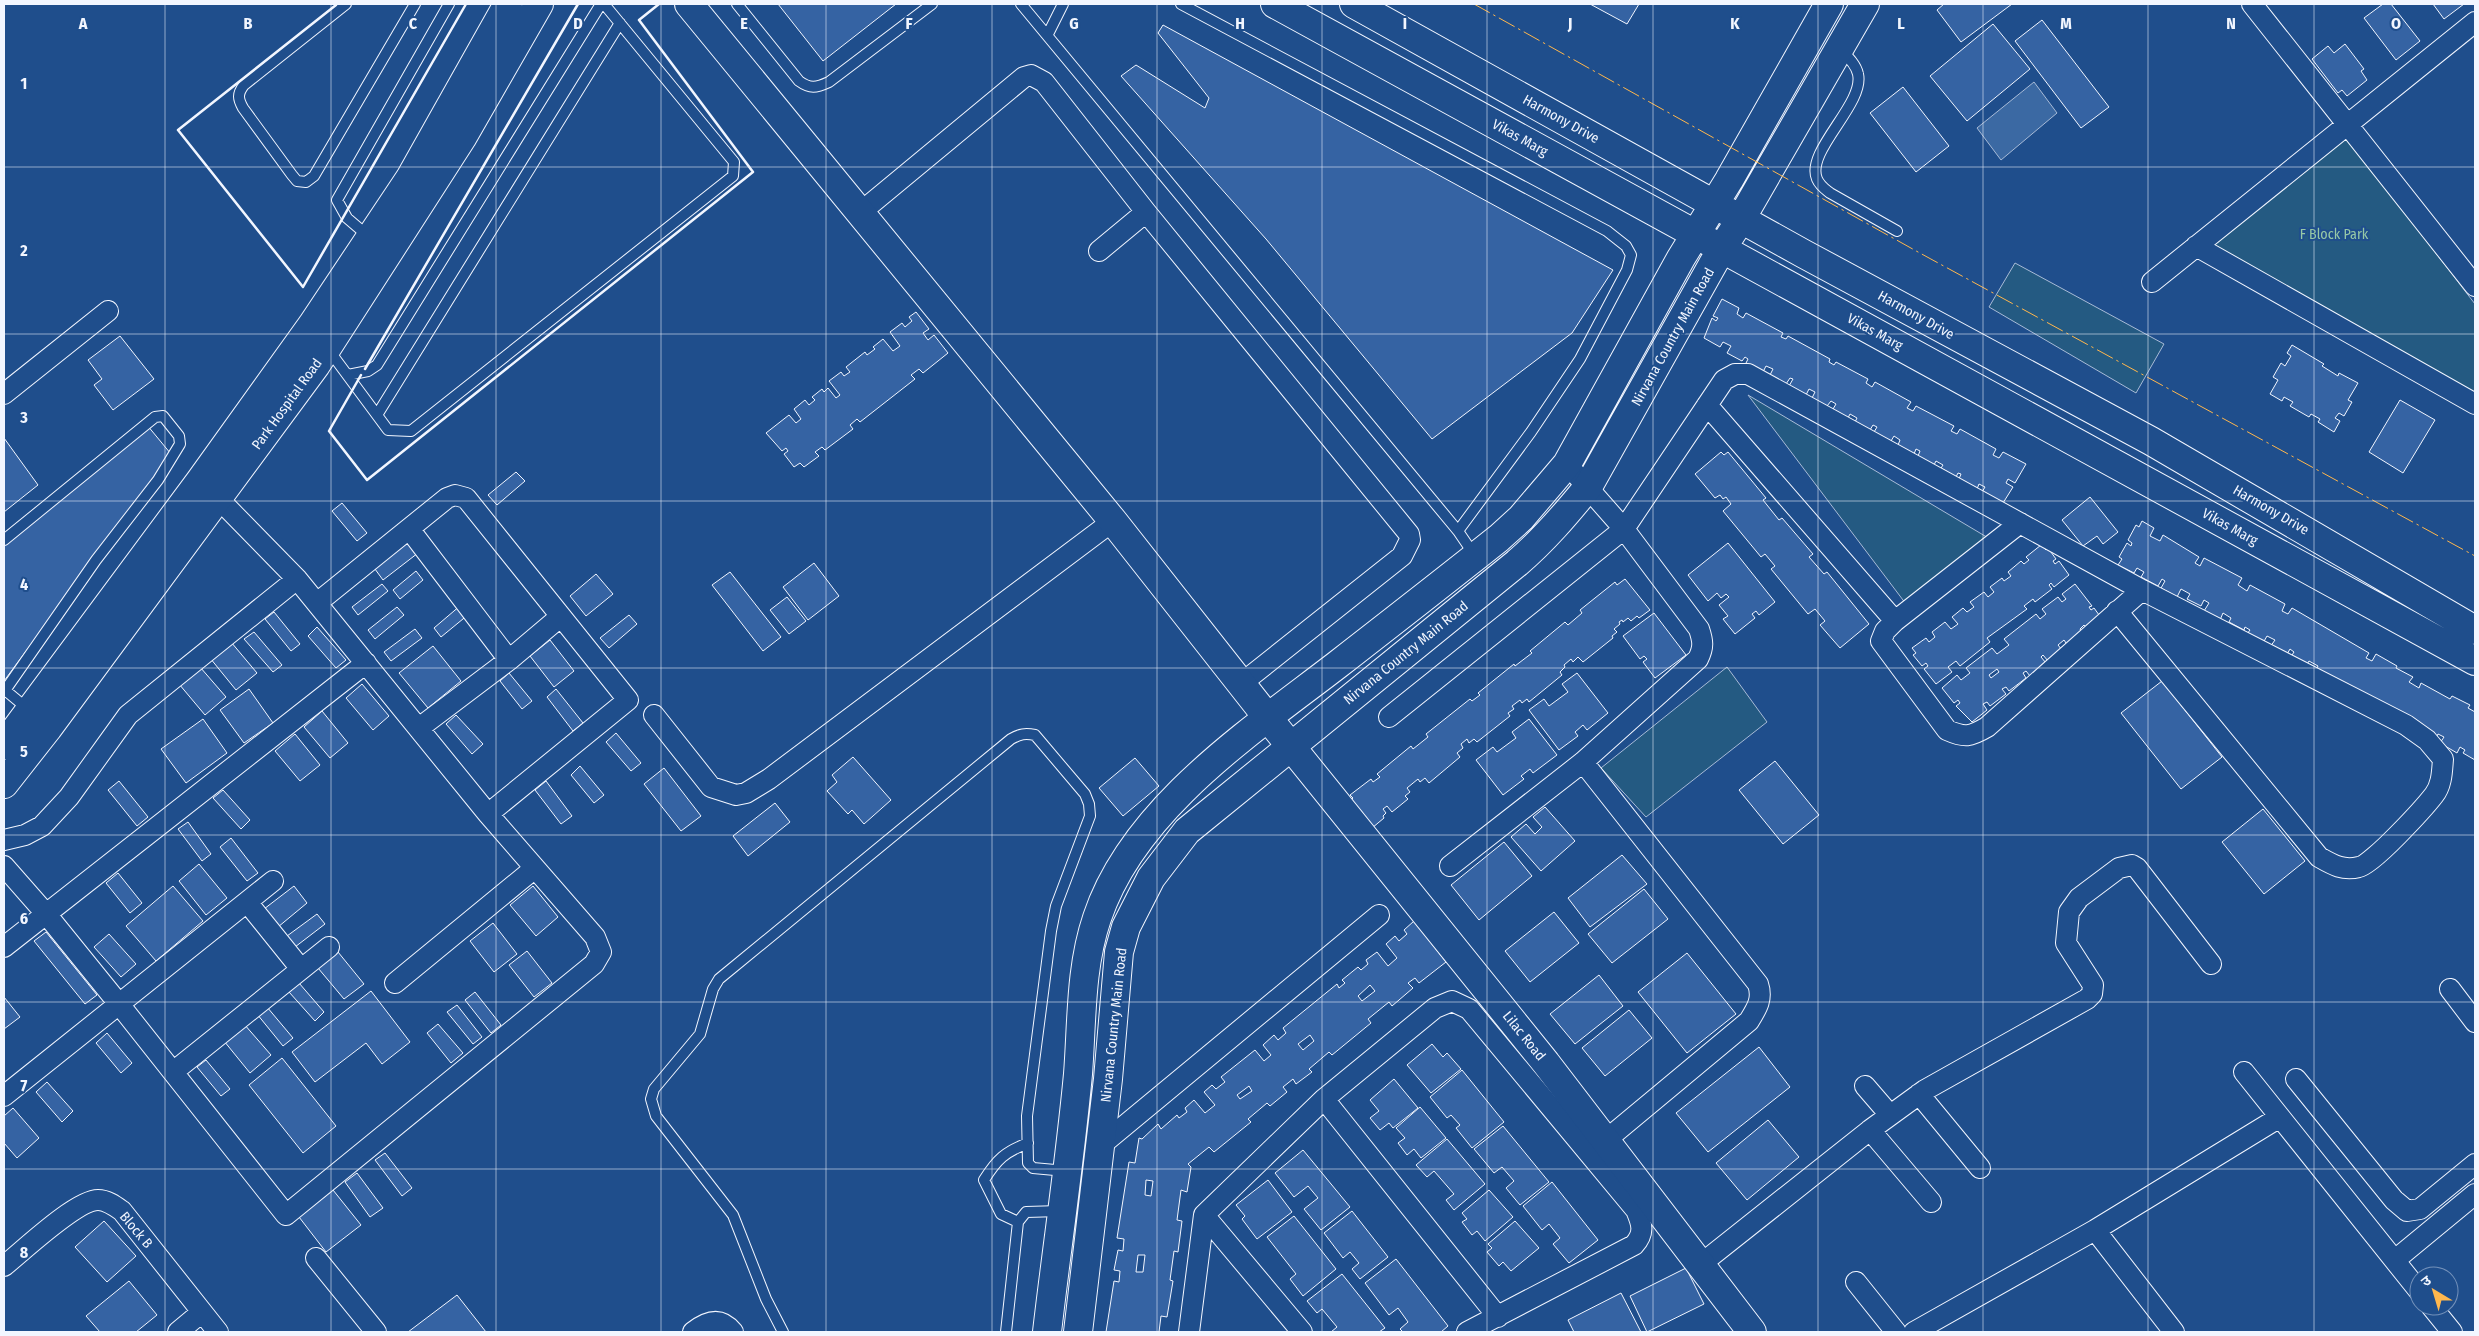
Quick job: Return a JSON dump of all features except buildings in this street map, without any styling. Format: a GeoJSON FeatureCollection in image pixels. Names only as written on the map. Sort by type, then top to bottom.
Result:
{"type":"FeatureCollection","features":[{"type":"Feature","properties":{"kind":"street","name":"Park Hospital Road"},"geometry":{"type":"LineString","coordinates":[[209,489],[312,325],[410,178],[508,4]]}},
{"type":"Feature","properties":{"kind":"street","name":"Park Hospital Road"},"geometry":{"type":"LineString","coordinates":[[4,784],[39,719],[209,489],[327,348],[462,138],[540,4]]}},
{"type":"Feature","properties":{"kind":"street","name":"Lilac Road"},"geometry":{"type":"LineString","coordinates":[[689,4],[1113,520],[1268,718],[1606,1140],[1752,1332]]}},
{"type":"Feature","properties":{"kind":"street","name":"Vikas Marg"},"geometry":{"type":"LineString","coordinates":[[1275,4],[2475,661]]}},
{"type":"Feature","properties":{"kind":"street","name":"Harmony Drive"},"geometry":{"type":"LineString","coordinates":[[1354,4],[1741,219],[2151,441],[2475,630]]}},
{"type":"Feature","properties":{"kind":"street"},"geometry":{"type":"LineString","coordinates":[[1047,1332],[1078,1075],[1089,947],[1097,917],[1124,862],[1159,816],[1194,780],[1268,718],[1476,557],[1521,518],[1567,464],[1695,235],[1829,4]]}},
{"type":"Feature","properties":{"kind":"street","name":"Nirvana Country Main Road"},"geometry":{"type":"LineString","coordinates":[[1078,1332],[1100,1146],[1119,952],[1126,927],[1137,903],[1161,862],[1187,831],[1530,552],[1543,540],[1588,487],[1722,248],[1741,219],[1865,4]]}},
{"type":"Feature","properties":{"kind":"street"},"geometry":{"type":"LineString","coordinates":[[2252,4],[2474,280]]}},
{"type":"Feature","properties":{"kind":"street"},"geometry":{"type":"LineString","coordinates":[[1366,54],[1385,22]]}},
{"type":"Feature","properties":{"kind":"street"},"geometry":{"type":"LineString","coordinates":[[2152,282],[2475,22]]}},
{"type":"Feature","properties":{"kind":"street"},"geometry":{"type":"LineString","coordinates":[[861,212],[1024,77],[1031,75],[1044,82],[1146,212],[1409,534],[1410,540],[1402,556],[1242,683]]}},
{"type":"Feature","properties":{"kind":"street"},"geometry":{"type":"LineString","coordinates":[[1099,252],[1146,212]]}},
{"type":"Feature","properties":{"kind":"street"},"geometry":{"type":"LineString","coordinates":[[2196,246],[2475,404]]}},
{"type":"Feature","properties":{"kind":"street"},"geometry":{"type":"LineString","coordinates":[[4,394],[108,311]]}},
{"type":"Feature","properties":{"kind":"street"},"geometry":{"type":"LineString","coordinates":[[1389,717],[1624,529],[1724,380],[1735,374],[1748,374],[2142,590],[2406,725],[2427,740],[2443,758],[2442,778],[2435,795],[2375,857],[2360,867],[2338,868],[2320,857],[2117,611]]}},
{"type":"Feature","properties":{"kind":"street"},"geometry":{"type":"LineString","coordinates":[[1707,404],[1895,621]]}},
{"type":"Feature","properties":{"kind":"street"},"geometry":{"type":"LineString","coordinates":[[1450,866],[1584,762],[1698,659],[1703,650],[1699,629],[1624,529],[1567,464]]}},
{"type":"Feature","properties":{"kind":"street"},"geometry":{"type":"LineString","coordinates":[[4,866],[47,915],[119,1004],[286,1215],[594,964],[601,952],[595,937],[488,814],[297,579],[209,489]]}},
{"type":"Feature","properties":{"kind":"street"},"geometry":{"type":"LineString","coordinates":[[317,603],[410,530],[447,498],[455,495],[466,498],[628,700],[488,814]]}},
{"type":"Feature","properties":{"kind":"street"},"geometry":{"type":"LineString","coordinates":[[654,715],[711,787],[736,795],[746,793],[769,779],[1113,520]]}},
{"type":"Feature","properties":{"kind":"street"},"geometry":{"type":"LineString","coordinates":[[2020,523],[1895,621],[1884,631],[1880,641],[1947,730],[1959,735],[1972,736],[1987,727],[2142,590]]}},
{"type":"Feature","properties":{"kind":"street"},"geometry":{"type":"LineString","coordinates":[[410,530],[509,660]]}},
{"type":"Feature","properties":{"kind":"street"},"geometry":{"type":"LineString","coordinates":[[4,840],[25,835],[42,826],[69,797],[128,715],[297,579]]}},
{"type":"Feature","properties":{"kind":"street"},"geometry":{"type":"LineString","coordinates":[[419,728],[509,660],[560,617]]}},
{"type":"Feature","properties":{"kind":"street"},"geometry":{"type":"LineString","coordinates":[[4,947],[366,663]]}},
{"type":"Feature","properties":{"kind":"street","name":"Park Hospital Road"},"geometry":{"type":"LineString","coordinates":[[4,745],[39,719]]}},
{"type":"Feature","properties":{"kind":"street"},"geometry":{"type":"LineString","coordinates":[[1584,762],[1758,984],[1761,995],[1758,1005],[1748,1021],[1606,1140]]}},
{"type":"Feature","properties":{"kind":"street"},"geometry":{"type":"LineString","coordinates":[[1701,1264],[1870,1130],[1919,1094],[2087,999],[2092,994],[2093,989],[2090,979],[2066,943],[2069,912],[2078,898],[2126,865],[2132,865],[2142,873],[2211,964]]}},
{"type":"Feature","properties":{"kind":"street"},"geometry":{"type":"LineString","coordinates":[[395,983],[535,868]]}},
{"type":"Feature","properties":{"kind":"street"},"geometry":{"type":"LineString","coordinates":[[4,1096],[274,881]]}},
{"type":"Feature","properties":{"kind":"street"},"geometry":{"type":"LineString","coordinates":[[247,902],[301,969]]}},
{"type":"Feature","properties":{"kind":"street"},"geometry":{"type":"LineString","coordinates":[[1100,1146],[1379,915]]}},
{"type":"Feature","properties":{"kind":"street"},"geometry":{"type":"LineString","coordinates":[[173,1072],[329,947]]}},
{"type":"Feature","properties":{"kind":"street"},"geometry":{"type":"LineString","coordinates":[[2450,989],[2475,1022]]}},
{"type":"Feature","properties":{"kind":"street"},"geometry":{"type":"LineString","coordinates":[[1189,1332],[1204,1215],[1324,1099],[1435,1008],[1452,1001],[1463,1004],[1636,1210],[1642,1231],[1640,1238],[1634,1245],[1498,1318],[1467,1332]]}},
{"type":"Feature","properties":{"kind":"street"},"geometry":{"type":"LineString","coordinates":[[2244,1072],[2409,1279]]}},
{"type":"Feature","properties":{"kind":"street"},"geometry":{"type":"LineString","coordinates":[[2296,1079],[2394,1200],[2407,1211],[2420,1209],[2475,1164]]}},
{"type":"Feature","properties":{"kind":"street"},"geometry":{"type":"LineString","coordinates":[[1866,1086],[1890,1115]]}},
{"type":"Feature","properties":{"kind":"street"},"geometry":{"type":"LineString","coordinates":[[1919,1094],[1980,1168]]}},
{"type":"Feature","properties":{"kind":"street"},"geometry":{"type":"LineString","coordinates":[[1324,1099],[1498,1318]]}},
{"type":"Feature","properties":{"kind":"street"},"geometry":{"type":"LineString","coordinates":[[1914,1332],[2095,1230],[2280,1117]]}},
{"type":"Feature","properties":{"kind":"street"},"geometry":{"type":"LineString","coordinates":[[1870,1130],[1931,1202]]}},
{"type":"Feature","properties":{"kind":"street"},"geometry":{"type":"LineString","coordinates":[[2394,1260],[2475,1194]]}},
{"type":"Feature","properties":{"kind":"street","name":"Block B"},"geometry":{"type":"LineString","coordinates":[[4,1266],[76,1208],[97,1200],[106,1201],[122,1211],[218,1332]]}},
{"type":"Feature","properties":{"kind":"street"},"geometry":{"type":"LineString","coordinates":[[1204,1215],[1302,1332]]}},
{"type":"Feature","properties":{"kind":"street"},"geometry":{"type":"LineString","coordinates":[[2095,1230],[2174,1332]]}},
{"type":"Feature","properties":{"kind":"street"},"geometry":{"type":"LineString","coordinates":[[316,1258],[376,1332]]}},
{"type":"Feature","properties":{"kind":"street"},"geometry":{"type":"LineString","coordinates":[[1856,1282],[1896,1332]]}},
{"type":"Feature","properties":{"kind":"street"},"geometry":{"type":"LineString","coordinates":[[178,1332],[202,1312]]}},
{"type":"Feature","properties":{"kind":"street"},"geometry":{"type":"LineString","coordinates":[[2439,1316],[2452,1332]]}},
{"type":"Feature","properties":{"kind":"street"},"geometry":{"type":"LineString","coordinates":[[693,1332],[708,1321],[715,1320],[728,1326],[734,1332]]}},
{"type":"Feature","properties":{"kind":"lane"},"geometry":{"type":"LineString","coordinates":[[346,4],[244,85],[239,92],[239,100],[243,108],[292,175],[301,182],[306,182],[314,176],[415,4]]}},
{"type":"Feature","properties":{"kind":"lane"},"geometry":{"type":"LineString","coordinates":[[370,238],[347,218],[337,200],[448,4]]}},
{"type":"Feature","properties":{"kind":"lane"},"geometry":{"type":"LineString","coordinates":[[327,348],[388,430],[411,431],[733,176],[734,162],[620,23],[602,4],[377,365],[368,371],[348,376]]}},
{"type":"Feature","properties":{"kind":"lane"},"geometry":{"type":"LineString","coordinates":[[737,4],[799,81],[808,88],[816,88],[829,82],[932,4]]}},
{"type":"Feature","properties":{"kind":"lane"},"geometry":{"type":"LineString","coordinates":[[1021,4],[1048,34],[1458,531],[1476,557]]}},
{"type":"Feature","properties":{"kind":"lane"},"geometry":{"type":"LineString","coordinates":[[1048,34],[1063,4]]}},
{"type":"Feature","properties":{"kind":"lane"},"geometry":{"type":"LineString","coordinates":[[1181,4],[1607,231],[1626,246],[1631,255],[1627,270],[1580,359],[1531,432],[1458,531]]}},
{"type":"Feature","properties":{"kind":"lane"},"geometry":{"type":"LineString","coordinates":[[377,415],[620,23]]}},
{"type":"Feature","properties":{"kind":"lane"},"geometry":{"type":"LineString","coordinates":[[1840,48],[1856,66],[1859,82],[1850,105],[1817,162],[1816,178],[1821,186],[1830,193],[1897,231]]}},
{"type":"Feature","properties":{"kind":"lane"},"geometry":{"type":"LineString","coordinates":[[4,540],[155,417],[163,416],[179,436],[180,444],[162,474],[96,560],[4,691],[39,719]]}},
{"type":"Feature","properties":{"kind":"lane"},"geometry":{"type":"LineString","coordinates":[[783,1332],[766,1298],[733,1214],[656,1116],[652,1099],[654,1089],[700,1034],[712,989],[719,979],[1011,739],[1019,734],[1028,733],[1035,735],[1084,794],[1089,804],[1090,816],[1056,906],[1051,931],[1027,1116],[1028,1162],[1032,1168],[1066,1172]]}},
{"type":"Feature","properties":{"kind":"lane"},"geometry":{"type":"LineString","coordinates":[[1018,1222],[1001,1214],[984,1180],[995,1162],[1010,1150],[1028,1143]]}},
{"type":"Feature","properties":{"kind":"lane"},"geometry":{"type":"LineString","coordinates":[[1006,1332],[1018,1222],[1026,1212],[1061,1211]]}},
{"type":"Feature","properties":{"kind":"green space","name":"F Block Park"},"geometry":{"type":"Polygon","coordinates":[[[2346,136],[2475,304],[2475,396],[2211,243],[2346,136]]]}},
{"type":"Feature","properties":{"kind":"green space"},"geometry":{"type":"Polygon","coordinates":[[[2015,263],[2164,344],[2136,393],[1989,307],[2015,263]]]}},
{"type":"Feature","properties":{"kind":"green space"},"geometry":{"type":"Polygon","coordinates":[[[1748,395],[1990,539],[1906,604],[1748,395]]]}},
{"type":"Feature","properties":{"kind":"green space"},"geometry":{"type":"Polygon","coordinates":[[[1727,667],[1767,722],[1646,817],[1601,768],[1727,667]]]}},
{"type":"Feature","properties":{"kind":"shaded area"},"geometry":{"type":"Polygon","coordinates":[[[2034,82],[2057,113],[2001,160],[1977,128],[2034,82]]]}},
{"type":"Feature","properties":{"kind":"wall"},"geometry":{"type":"LineString","coordinates":[[336,5],[178,130],[303,287],[466,4]]}},
{"type":"Feature","properties":{"kind":"wall"},"geometry":{"type":"LineString","coordinates":[[365,369],[578,4]]}},
{"type":"Feature","properties":{"kind":"wall"},"geometry":{"type":"LineString","coordinates":[[361,375],[329,431],[367,480],[753,172],[639,20],[659,4]]}},
{"type":"Feature","properties":{"kind":"power"},"geometry":{"type":"LineString","coordinates":[[1474,4],[1918,252],[2475,556]]}}]}
